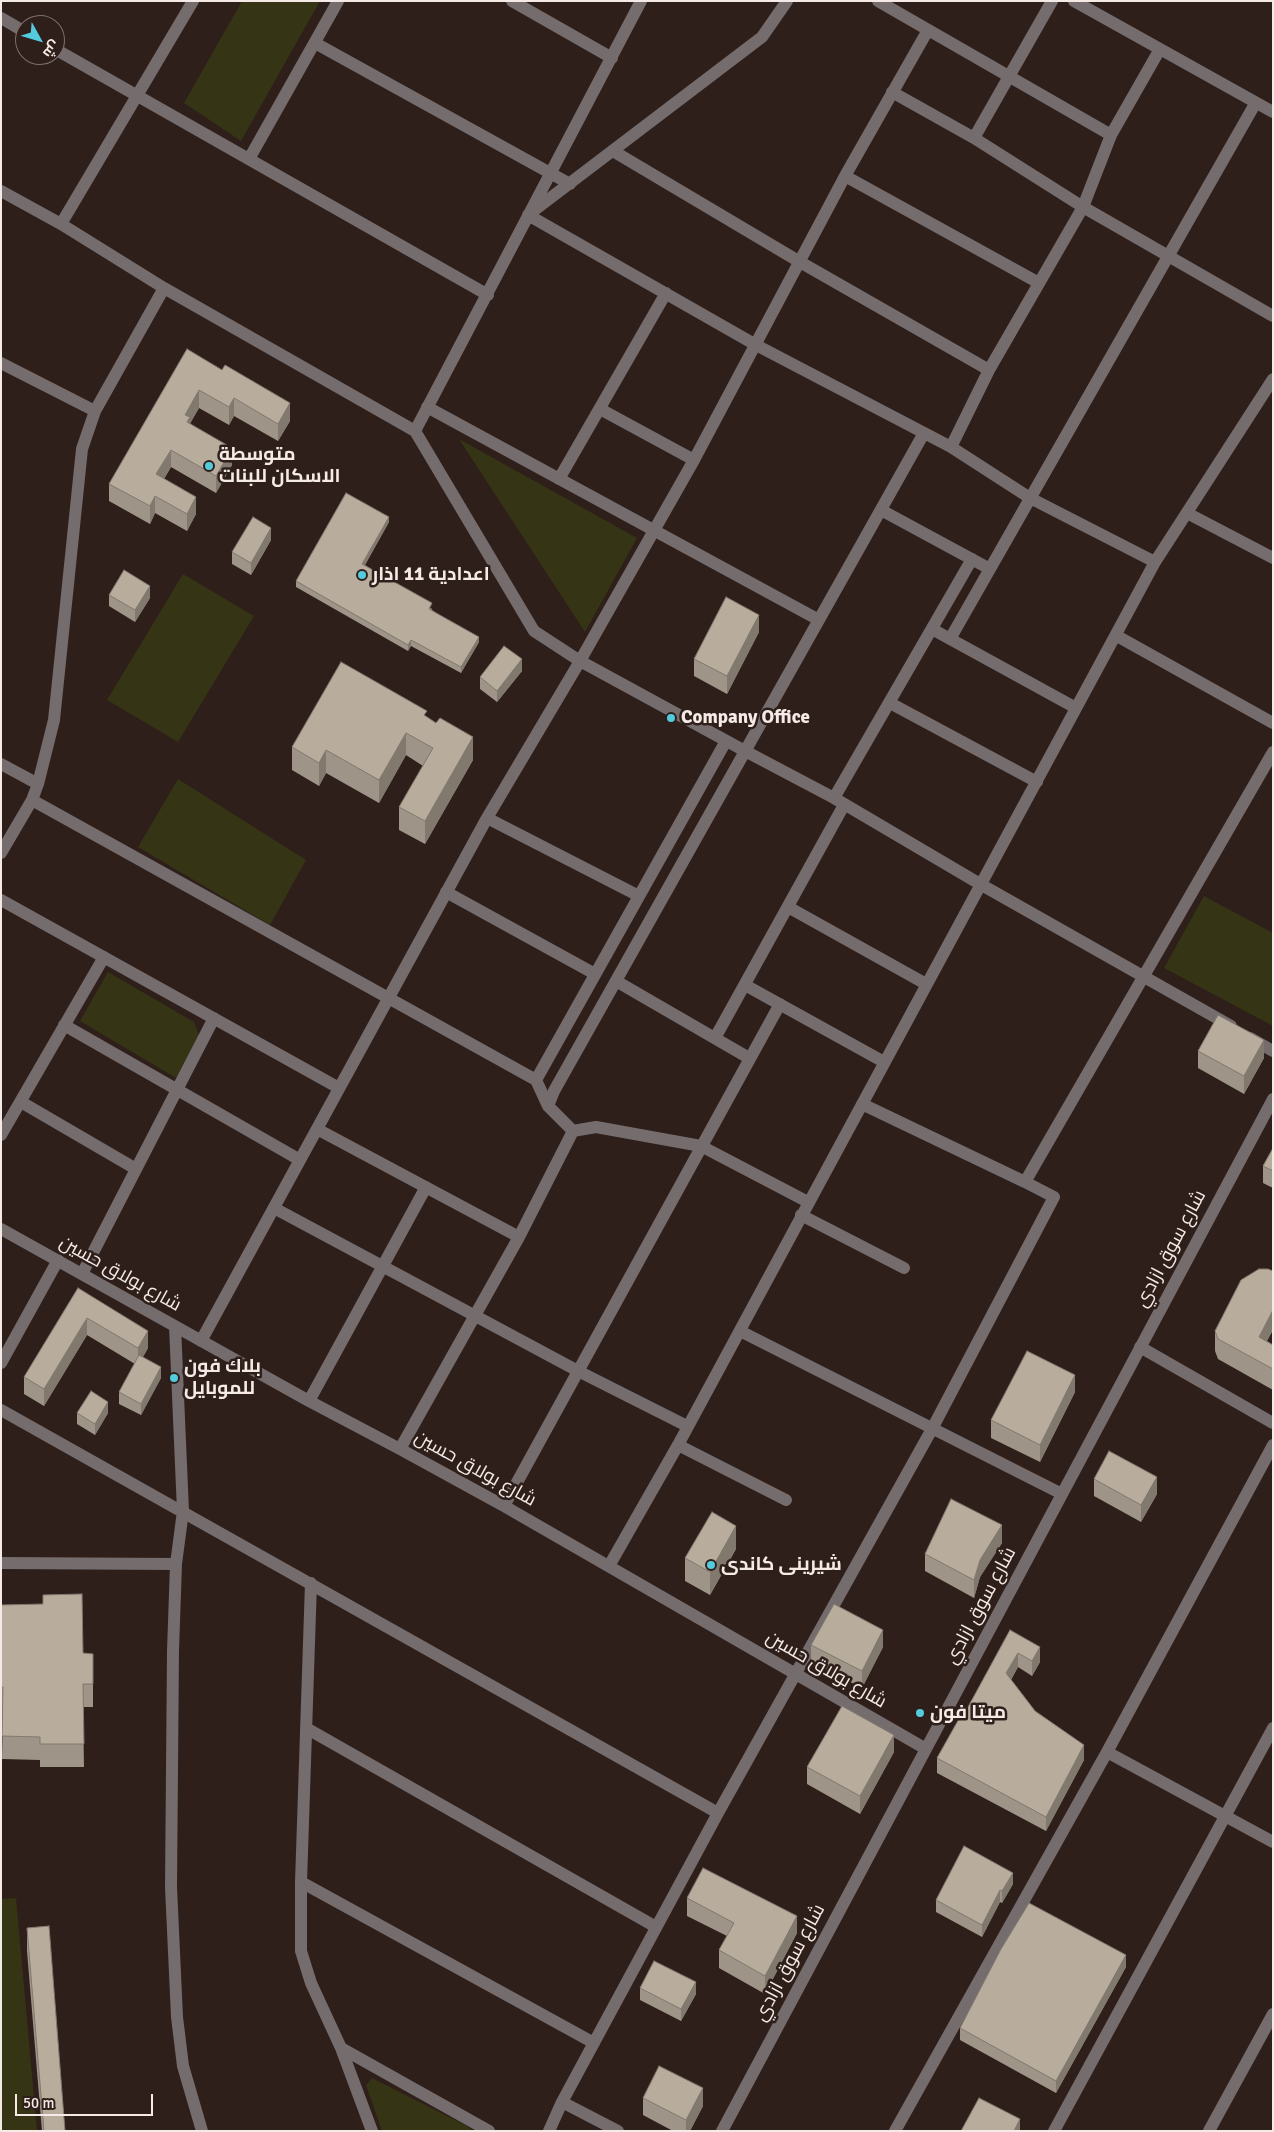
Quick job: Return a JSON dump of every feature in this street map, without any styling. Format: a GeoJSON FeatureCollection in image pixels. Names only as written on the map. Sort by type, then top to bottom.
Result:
{"type":"FeatureCollection","features":[{"type":"Feature","properties":{"kind":"street"},"geometry":{"type":"LineString","coordinates":[[61,224],[192,1]]}},
{"type":"Feature","properties":{"kind":"street"},"geometry":{"type":"LineString","coordinates":[[249,159],[338,1]]}},
{"type":"Feature","properties":{"kind":"street"},"geometry":{"type":"LineString","coordinates":[[512,1],[612,58]]}},
{"type":"Feature","properties":{"kind":"street"},"geometry":{"type":"LineString","coordinates":[[416,431],[641,1]]}},
{"type":"Feature","properties":{"kind":"street"},"geometry":{"type":"LineString","coordinates":[[528,215],[762,37],[787,1]]}},
{"type":"Feature","properties":{"kind":"street"},"geometry":{"type":"LineString","coordinates":[[878,1],[1111,135]]}},
{"type":"Feature","properties":{"kind":"street"},"geometry":{"type":"LineString","coordinates":[[974,138],[1052,1]]}},
{"type":"Feature","properties":{"kind":"street"},"geometry":{"type":"LineString","coordinates":[[1074,1],[1255,104],[1273,112]]}},
{"type":"Feature","properties":{"kind":"street"},"geometry":{"type":"LineString","coordinates":[[1,18],[15,26]]}},
{"type":"Feature","properties":{"kind":"street"},"geometry":{"type":"LineString","coordinates":[[201,1341],[487,818],[580,661],[694,460],[845,176],[928,30]]}},
{"type":"Feature","properties":{"kind":"street"},"geometry":{"type":"LineString","coordinates":[[315,43],[570,184]]}},
{"type":"Feature","properties":{"kind":"street"},"geometry":{"type":"LineString","coordinates":[[951,447],[989,370],[1083,208],[1111,135],[1160,50]]}},
{"type":"Feature","properties":{"kind":"street"},"geometry":{"type":"LineString","coordinates":[[65,54],[488,295]]}},
{"type":"Feature","properties":{"kind":"street"},"geometry":{"type":"LineString","coordinates":[[892,92],[974,138],[1083,208],[1273,316]]}},
{"type":"Feature","properties":{"kind":"street"},"geometry":{"type":"LineString","coordinates":[[950,639],[1255,104]]}},
{"type":"Feature","properties":{"kind":"street"},"geometry":{"type":"LineString","coordinates":[[613,151],[800,262],[989,370]]}},
{"type":"Feature","properties":{"kind":"street"},"geometry":{"type":"LineString","coordinates":[[845,176],[1039,283]]}},
{"type":"Feature","properties":{"kind":"street"},"geometry":{"type":"LineString","coordinates":[[1,191],[61,224],[164,288],[416,431],[534,631],[580,661],[745,752],[839,801],[980,884],[1273,1051]]}},
{"type":"Feature","properties":{"kind":"street"},"geometry":{"type":"LineString","coordinates":[[528,215],[756,345],[951,447],[1030,498],[1156,562]]}},
{"type":"Feature","properties":{"kind":"street"},"geometry":{"type":"LineString","coordinates":[[1,853],[32,800],[38,784],[54,720],[82,449],[95,411],[164,288]]}},
{"type":"Feature","properties":{"kind":"street"},"geometry":{"type":"LineString","coordinates":[[559,479],[666,293]]}},
{"type":"Feature","properties":{"kind":"street"},"geometry":{"type":"LineString","coordinates":[[1,363],[95,411]]}},
{"type":"Feature","properties":{"kind":"street"},"geometry":{"type":"LineString","coordinates":[[609,1566],[678,1445],[1156,562],[1273,379]]}},
{"type":"Feature","properties":{"kind":"street"},"geometry":{"type":"LineString","coordinates":[[428,407],[819,620]]}},
{"type":"Feature","properties":{"kind":"street"},"geometry":{"type":"LineString","coordinates":[[600,409],[694,460]]}},
{"type":"Feature","properties":{"kind":"street"},"geometry":{"type":"LineString","coordinates":[[548,1106],[554,1091],[924,433]]}},
{"type":"Feature","properties":{"kind":"street"},"geometry":{"type":"LineString","coordinates":[[881,510],[990,569]]}},
{"type":"Feature","properties":{"kind":"street"},"geometry":{"type":"LineString","coordinates":[[1187,513],[1273,558]]}},
{"type":"Feature","properties":{"kind":"street"},"geometry":{"type":"LineString","coordinates":[[714,1038],[788,907],[839,801],[890,704],[972,559]]}},
{"type":"Feature","properties":{"kind":"street"},"geometry":{"type":"LineString","coordinates":[[932,629],[1076,708]]}},
{"type":"Feature","properties":{"kind":"street"},"geometry":{"type":"LineString","coordinates":[[1117,636],[1273,723]]}},
{"type":"Feature","properties":{"kind":"street"},"geometry":{"type":"LineString","coordinates":[[890,704],[1037,782]]}},
{"type":"Feature","properties":{"kind":"street"},"geometry":{"type":"LineString","coordinates":[[536,1080],[726,740]]}},
{"type":"Feature","properties":{"kind":"street"},"geometry":{"type":"LineString","coordinates":[[1025,1182],[1273,752]]}},
{"type":"Feature","properties":{"kind":"street"},"geometry":{"type":"LineString","coordinates":[[1,764],[38,784]]}},
{"type":"Feature","properties":{"kind":"street"},"geometry":{"type":"LineString","coordinates":[[32,800],[536,1080],[548,1106],[573,1131]]}},
{"type":"Feature","properties":{"kind":"street"},"geometry":{"type":"LineString","coordinates":[[487,818],[639,896]]}},
{"type":"Feature","properties":{"kind":"street"},"geometry":{"type":"LineString","coordinates":[[446,892],[595,974]]}},
{"type":"Feature","properties":{"kind":"street"},"geometry":{"type":"LineString","coordinates":[[1,900],[339,1088]]}},
{"type":"Feature","properties":{"kind":"street"},"geometry":{"type":"LineString","coordinates":[[788,907],[926,984]]}},
{"type":"Feature","properties":{"kind":"street"},"geometry":{"type":"LineString","coordinates":[[1,1135],[104,957]]}},
{"type":"Feature","properties":{"kind":"street"},"geometry":{"type":"LineString","coordinates":[[616,981],[749,1058]]}},
{"type":"Feature","properties":{"kind":"street"},"geometry":{"type":"LineString","coordinates":[[745,985],[884,1062]]}},
{"type":"Feature","properties":{"kind":"street"},"geometry":{"type":"LineString","coordinates":[[504,1506],[780,1004]]}},
{"type":"Feature","properties":{"kind":"street"},"geometry":{"type":"LineString","coordinates":[[82,1274],[214,1018]]}},
{"type":"Feature","properties":{"kind":"street"},"geometry":{"type":"LineString","coordinates":[[64,1025],[300,1160]]}},
{"type":"Feature","properties":{"kind":"street","name":"شارع سوق ازادي"},"geometry":{"type":"LineString","coordinates":[[723,2130],[1273,1099]]}},
{"type":"Feature","properties":{"kind":"street"},"geometry":{"type":"LineString","coordinates":[[21,1102],[136,1169]]}},
{"type":"Feature","properties":{"kind":"street"},"geometry":{"type":"LineString","coordinates":[[549,2131],[562,2102],[656,1927],[932,1429],[1054,1198],[1025,1182],[862,1104]]}},
{"type":"Feature","properties":{"kind":"street"},"geometry":{"type":"LineString","coordinates":[[573,1131],[596,1127],[701,1146],[808,1202]]}},
{"type":"Feature","properties":{"kind":"street"},"geometry":{"type":"LineString","coordinates":[[317,1129],[519,1237]]}},
{"type":"Feature","properties":{"kind":"street"},"geometry":{"type":"LineString","coordinates":[[400,1449],[519,1237],[573,1131]]}},
{"type":"Feature","properties":{"kind":"street"},"geometry":{"type":"LineString","coordinates":[[309,1401],[426,1187]]}},
{"type":"Feature","properties":{"kind":"street"},"geometry":{"type":"LineString","coordinates":[[274,1208],[578,1371],[687,1426]]}},
{"type":"Feature","properties":{"kind":"street"},"geometry":{"type":"LineString","coordinates":[[801,1215],[904,1268]]}},
{"type":"Feature","properties":{"kind":"street","name":"شارع بولاق حسين"},"geometry":{"type":"LineString","coordinates":[[1,1229],[309,1401],[504,1506],[795,1675],[926,1748]]}},
{"type":"Feature","properties":{"kind":"street"},"geometry":{"type":"LineString","coordinates":[[1,1363],[58,1260]]}},
{"type":"Feature","properties":{"kind":"street"},"geometry":{"type":"LineString","coordinates":[[175,1326],[183,1511],[176,1564],[173,1651],[171,1887],[176,1987],[183,2066],[202,2131]]}},
{"type":"Feature","properties":{"kind":"street"},"geometry":{"type":"LineString","coordinates":[[740,1331],[1062,1494]]}},
{"type":"Feature","properties":{"kind":"street"},"geometry":{"type":"LineString","coordinates":[[1140,1347],[1273,1423]]}},
{"type":"Feature","properties":{"kind":"street"},"geometry":{"type":"LineString","coordinates":[[1,1410],[718,1813]]}},
{"type":"Feature","properties":{"kind":"street"},"geometry":{"type":"LineString","coordinates":[[678,1445],[786,1500]]}},
{"type":"Feature","properties":{"kind":"street"},"geometry":{"type":"LineString","coordinates":[[895,2131],[1107,1752],[1273,1446]]}},
{"type":"Feature","properties":{"kind":"street"},"geometry":{"type":"LineString","coordinates":[[1,1562],[176,1564]]}},
{"type":"Feature","properties":{"kind":"street"},"geometry":{"type":"LineString","coordinates":[[311,1583],[301,1882],[301,1951],[311,1983],[341,2048],[372,2131]]}},
{"type":"Feature","properties":{"kind":"street"},"geometry":{"type":"LineString","coordinates":[[306,1728],[656,1927]]}},
{"type":"Feature","properties":{"kind":"street"},"geometry":{"type":"LineString","coordinates":[[1054,2131],[1273,1728]]}},
{"type":"Feature","properties":{"kind":"street"},"geometry":{"type":"LineString","coordinates":[[1107,1752],[1273,1842]]}},
{"type":"Feature","properties":{"kind":"street"},"geometry":{"type":"LineString","coordinates":[[301,1882],[594,2043]]}},
{"type":"Feature","properties":{"kind":"street"},"geometry":{"type":"LineString","coordinates":[[1209,2131],[1273,2014]]}},
{"type":"Feature","properties":{"kind":"street"},"geometry":{"type":"LineString","coordinates":[[341,2048],[489,2131]]}},
{"type":"Feature","properties":{"kind":"street"},"geometry":{"type":"LineString","coordinates":[[562,2102],[618,2131]]}},
{"type":"Feature","properties":{"kind":"shaded area"},"geometry":{"type":"Polygon","coordinates":[[[242,1],[320,1],[241,141],[184,103],[242,1]]]}},
{"type":"Feature","properties":{"kind":"shaded area"},"geometry":{"type":"Polygon","coordinates":[[[459,439],[637,538],[585,632],[459,439]]]}},
{"type":"Feature","properties":{"kind":"shaded area"},"geometry":{"type":"Polygon","coordinates":[[[183,574],[254,616],[178,742],[107,700],[183,574]]]}},
{"type":"Feature","properties":{"kind":"shaded area"},"geometry":{"type":"Polygon","coordinates":[[[178,779],[306,860],[270,925],[138,847],[178,779]]]}},
{"type":"Feature","properties":{"kind":"shaded area"},"geometry":{"type":"Polygon","coordinates":[[[1204,896],[1273,933],[1273,1026],[1164,968],[1204,896]]]}},
{"type":"Feature","properties":{"kind":"shaded area"},"geometry":{"type":"Polygon","coordinates":[[[108,972],[194,1022],[199,1035],[176,1078],[80,1021],[108,972]]]}},
{"type":"Feature","properties":{"kind":"shaded area"},"geometry":{"type":"Polygon","coordinates":[[[16,1898],[37,2131],[1,2131],[1,1899],[16,1898]]]}},
{"type":"Feature","properties":{"kind":"shaded area"},"geometry":{"type":"Polygon","coordinates":[[[372,2078],[474,2131],[382,2131],[366,2085],[372,2078]]]}},
{"type":"Feature","properties":{"kind":"building"},"geometry":{"type":"Polygon","coordinates":[[[187,349],[222,370],[225,365],[290,403],[278,424],[234,398],[229,407],[199,390],[185,415],[190,417],[187,422],[232,448],[216,476],[171,450],[156,474],[196,497],[187,514],[155,496],[150,506],[109,484],[187,349]]]}},
{"type":"Feature","properties":{"kind":"building"},"geometry":{"type":"Polygon","coordinates":[[[346,493],[389,517],[362,564],[432,603],[429,609],[479,637],[461,667],[411,640],[408,645],[296,581],[346,493]]]}},
{"type":"Feature","properties":{"kind":"building"},"geometry":{"type":"Polygon","coordinates":[[[253,517],[271,528],[251,563],[232,552],[253,517]]]}},
{"type":"Feature","properties":{"kind":"building"},"geometry":{"type":"Polygon","coordinates":[[[124,570],[150,586],[135,610],[109,595],[124,570]]]}},
{"type":"Feature","properties":{"kind":"building"},"geometry":{"type":"Polygon","coordinates":[[[726,597],[759,615],[727,676],[694,659],[726,597]]]}},
{"type":"Feature","properties":{"kind":"building"},"geometry":{"type":"Polygon","coordinates":[[[504,646],[522,659],[497,691],[480,677],[504,646]]]}},
{"type":"Feature","properties":{"kind":"building"},"geometry":{"type":"Polygon","coordinates":[[[341,662],[427,711],[424,715],[436,723],[440,718],[473,737],[425,821],[399,807],[433,748],[406,733],[379,780],[326,750],[319,763],[292,747],[341,662]]]}},
{"type":"Feature","properties":{"kind":"building"},"geometry":{"type":"Polygon","coordinates":[[[1218,1015],[1264,1040],[1244,1076],[1198,1051],[1218,1015]]]}},
{"type":"Feature","properties":{"kind":"building"},"geometry":{"type":"Polygon","coordinates":[[[1273,1148],[1273,1171],[1263,1166],[1273,1148]]]}},
{"type":"Feature","properties":{"kind":"building"},"geometry":{"type":"Polygon","coordinates":[[[1259,1269],[1273,1271],[1273,1310],[1259,1337],[1273,1345],[1273,1369],[1218,1339],[1215,1331],[1241,1280],[1259,1269]]]}},
{"type":"Feature","properties":{"kind":"building"},"geometry":{"type":"Polygon","coordinates":[[[78,1288],[148,1331],[138,1348],[87,1318],[44,1389],[24,1377],[78,1288]]]}},
{"type":"Feature","properties":{"kind":"building"},"geometry":{"type":"Polygon","coordinates":[[[1027,1351],[1075,1375],[1040,1445],[991,1420],[1027,1351]]]}},
{"type":"Feature","properties":{"kind":"building"},"geometry":{"type":"Polygon","coordinates":[[[139,1355],[161,1367],[141,1404],[119,1392],[139,1355]]]}},
{"type":"Feature","properties":{"kind":"building"},"geometry":{"type":"Polygon","coordinates":[[[91,1391],[108,1402],[95,1424],[77,1413],[91,1391]]]}},
{"type":"Feature","properties":{"kind":"building"},"geometry":{"type":"Polygon","coordinates":[[[1109,1451],[1157,1477],[1141,1505],[1094,1479],[1109,1451]]]}},
{"type":"Feature","properties":{"kind":"building"},"geometry":{"type":"Polygon","coordinates":[[[951,1499],[1002,1525],[980,1560],[974,1580],[925,1554],[951,1499]]]}},
{"type":"Feature","properties":{"kind":"building"},"geometry":{"type":"Polygon","coordinates":[[[712,1512],[736,1526],[710,1572],[685,1558],[712,1512]]]}},
{"type":"Feature","properties":{"kind":"building"},"geometry":{"type":"Polygon","coordinates":[[[82,1594],[83,1653],[93,1654],[93,1684],[83,1684],[84,1744],[40,1744],[40,1737],[2,1736],[1,1605],[43,1604],[43,1595],[82,1594]]]}},
{"type":"Feature","properties":{"kind":"building"},"geometry":{"type":"Polygon","coordinates":[[[834,1604],[883,1630],[862,1671],[811,1645],[834,1604]]]}},
{"type":"Feature","properties":{"kind":"building"},"geometry":{"type":"Polygon","coordinates":[[[1010,1630],[1040,1647],[1032,1661],[1018,1653],[1006,1673],[1035,1711],[1084,1745],[1046,1817],[937,1758],[965,1708],[967,1709],[1010,1630]]]}},
{"type":"Feature","properties":{"kind":"building"},"geometry":{"type":"Polygon","coordinates":[[[842,1706],[894,1735],[860,1796],[807,1767],[842,1706]]]}},
{"type":"Feature","properties":{"kind":"building"},"geometry":{"type":"Polygon","coordinates":[[[964,1846],[1013,1873],[1002,1891],[1000,1890],[982,1925],[936,1900],[964,1846]]]}},
{"type":"Feature","properties":{"kind":"building"},"geometry":{"type":"Polygon","coordinates":[[[703,1868],[797,1916],[765,1976],[719,1950],[734,1923],[687,1898],[703,1868]]]}},
{"type":"Feature","properties":{"kind":"building"},"geometry":{"type":"Polygon","coordinates":[[[1029,1903],[1126,1955],[1056,2081],[960,2028],[1001,1949],[1029,1903]]]}},
{"type":"Feature","properties":{"kind":"building"},"geometry":{"type":"Polygon","coordinates":[[[49,1926],[65,2131],[44,2131],[27,1928],[49,1926]]]}},
{"type":"Feature","properties":{"kind":"building"},"geometry":{"type":"Polygon","coordinates":[[[654,1961],[696,1982],[681,2009],[640,1988],[654,1961]]]}},
{"type":"Feature","properties":{"kind":"building"},"geometry":{"type":"Polygon","coordinates":[[[659,2066],[703,2088],[686,2120],[643,2098],[659,2066]]]}},
{"type":"Feature","properties":{"kind":"building"},"geometry":{"type":"Polygon","coordinates":[[[979,2098],[1020,2119],[1014,2131],[961,2131],[979,2098]]]}},
{"type":"Feature","properties":{"kind":"place","name":"متوسطة الاسكان للبنات"},"geometry":{"type":"Point","coordinates":[209,466]}},
{"type":"Feature","properties":{"kind":"place","name":"اعدادية 11 اذار"},"geometry":{"type":"Point","coordinates":[362,575]}},
{"type":"Feature","properties":{"kind":"place","name":"Company Office"},"geometry":{"type":"Point","coordinates":[671,718]}},
{"type":"Feature","properties":{"kind":"place","name":"بلاك فون للموبايل"},"geometry":{"type":"Point","coordinates":[174,1378]}},
{"type":"Feature","properties":{"kind":"place","name":"شیرینی کاندی"},"geometry":{"type":"Point","coordinates":[711,1565]}},
{"type":"Feature","properties":{"kind":"place","name":"ميتا فون"},"geometry":{"type":"Point","coordinates":[920,1713]}}]}
